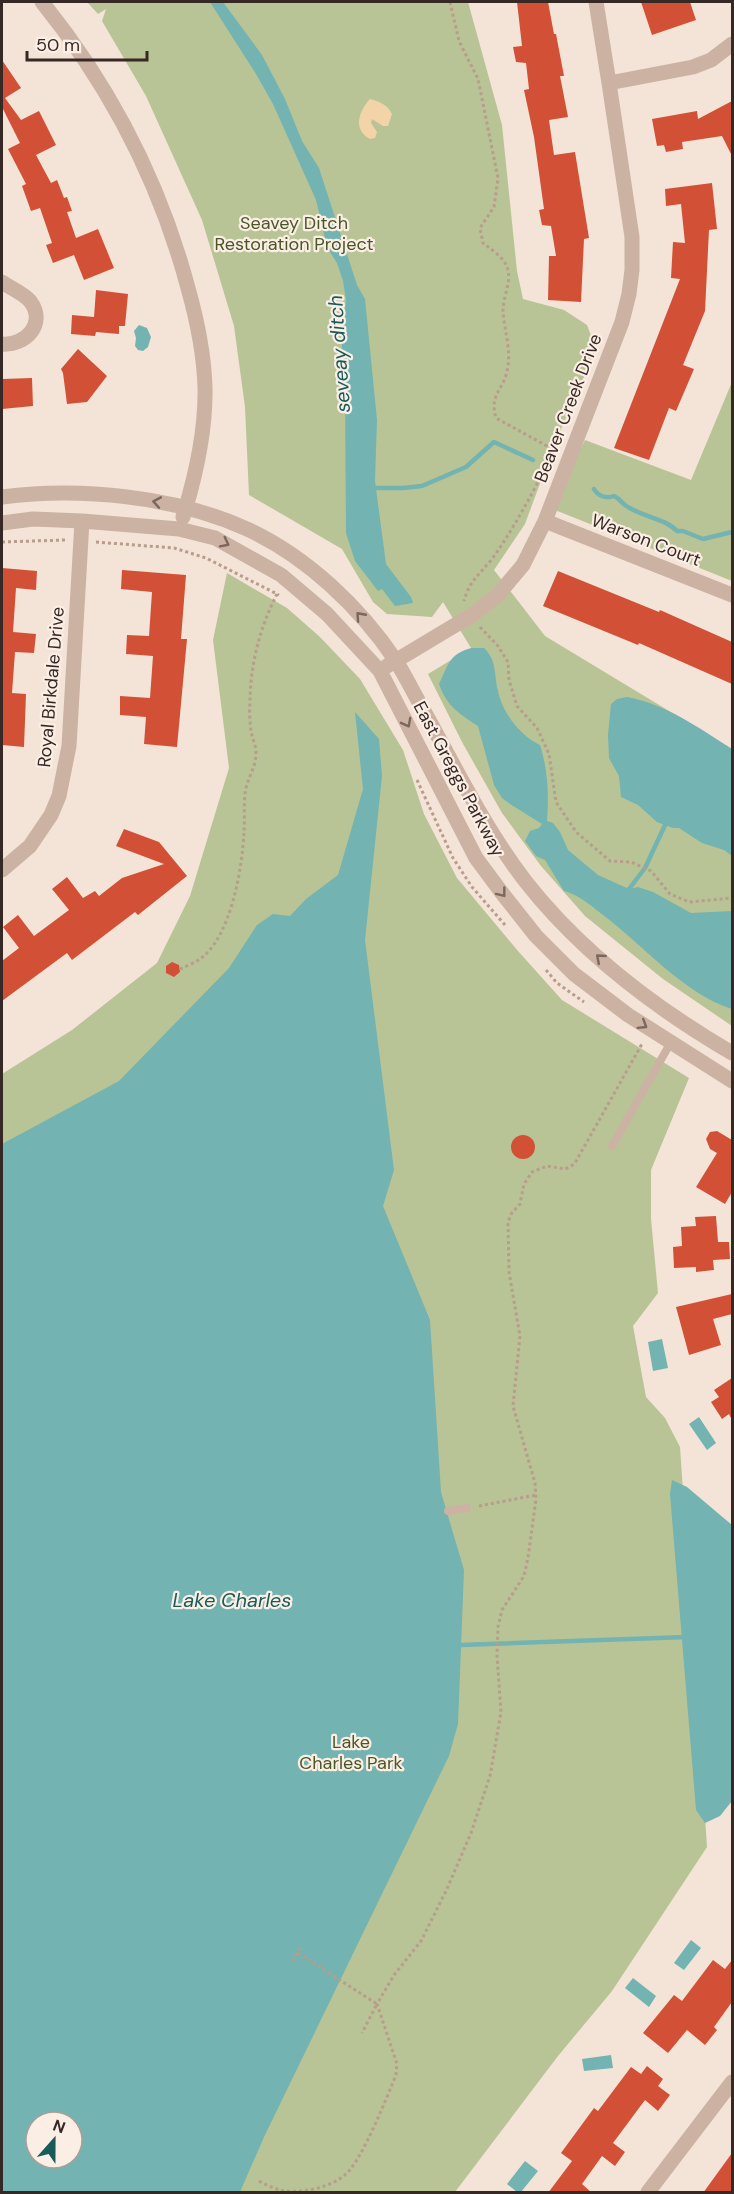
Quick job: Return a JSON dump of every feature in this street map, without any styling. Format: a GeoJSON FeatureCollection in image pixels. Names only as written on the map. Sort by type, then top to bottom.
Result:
{"type":"FeatureCollection","features":[{"type":"Feature","properties":{"kind":"street"},"geometry":{"type":"LineString","coordinates":[[42,2],[72,39],[129,134],[163,207],[180,257],[198,324],[205,387],[201,450],[179,529]]}},
{"type":"Feature","properties":{"kind":"street","name":"Beaver Creek Drive"},"geometry":{"type":"LineString","coordinates":[[380,671],[472,615],[497,596],[523,565],[545,521],[622,322],[633,270],[632,237],[596,2]]}},
{"type":"Feature","properties":{"kind":"street"},"geometry":{"type":"LineString","coordinates":[[609,83],[693,67],[711,60],[732,44]]}},
{"type":"Feature","properties":{"kind":"street"},"geometry":{"type":"LineString","coordinates":[[2,282],[28,298],[35,309],[36,317],[35,325],[27,338],[17,344],[2,344]]}},
{"type":"Feature","properties":{"kind":"street","name":"East Greggs Parkway"},"geometry":{"type":"LineString","coordinates":[[2,497],[96,494],[186,508],[222,518],[250,530],[294,556],[335,590],[363,618],[396,661],[496,839],[525,881],[551,912],[626,981],[681,1021],[732,1053]]}},
{"type":"Feature","properties":{"kind":"street","name":"East Greggs Parkway"},"geometry":{"type":"LineString","coordinates":[[2,523],[33,519],[82,520],[179,529],[215,538],[281,575],[327,614],[380,671],[476,858],[537,936],[574,974],[627,1015],[732,1081]]}},
{"type":"Feature","properties":{"kind":"street","name":"Royal Birkdale Drive"},"geometry":{"type":"LineString","coordinates":[[2,870],[30,846],[51,815],[59,796],[69,746],[82,520]]}},
{"type":"Feature","properties":{"kind":"street","name":"Warson Court"},"geometry":{"type":"LineString","coordinates":[[545,521],[732,595]]}},
{"type":"Feature","properties":{"kind":"street"},"geometry":{"type":"LineString","coordinates":[[648,2193],[732,2082]]}},
{"type":"Feature","properties":{"kind":"lane"},"geometry":{"type":"LineString","coordinates":[[612,1146],[671,1042]]}},
{"type":"Feature","properties":{"kind":"lane"},"geometry":{"type":"LineString","coordinates":[[448,1511],[467,1508]]}},
{"type":"Feature","properties":{"kind":"path"},"geometry":{"type":"LineString","coordinates":[[450,2],[459,41],[478,80],[498,178],[494,207],[480,228],[483,243],[502,259],[508,270],[503,310],[508,349],[507,371],[494,397],[495,418],[547,446],[548,454],[540,476],[515,520],[492,558],[468,586],[464,601]]}},
{"type":"Feature","properties":{"kind":"path"},"geometry":{"type":"LineString","coordinates":[[2,542],[58,540]]}},
{"type":"Feature","properties":{"kind":"path"},"geometry":{"type":"LineString","coordinates":[[100,542],[174,548],[206,558],[285,600]]}},
{"type":"Feature","properties":{"kind":"path"},"geometry":{"type":"LineString","coordinates":[[180,969],[201,959],[211,947],[222,930],[230,909],[243,849],[246,788],[255,765],[256,751],[251,731],[250,703],[253,673],[266,616],[277,594]]}},
{"type":"Feature","properties":{"kind":"path"},"geometry":{"type":"LineString","coordinates":[[485,632],[508,662],[509,680],[516,706],[537,728],[549,754],[556,802],[576,832],[610,861],[632,862],[651,871],[670,894],[689,902],[732,898]]}},
{"type":"Feature","properties":{"kind":"path"},"geometry":{"type":"LineString","coordinates":[[362,2033],[394,1975],[420,1941],[446,1891],[471,1833],[490,1776],[501,1712],[496,1644],[500,1617],[524,1576],[536,1495],[535,1483],[513,1406],[520,1336],[509,1272],[508,1222],[511,1214],[520,1204],[524,1184],[532,1172],[547,1166],[570,1167],[574,1163],[644,1040]]}},
{"type":"Feature","properties":{"kind":"path"},"geometry":{"type":"LineString","coordinates":[[467,1508],[536,1495]]}},
{"type":"Feature","properties":{"kind":"path"},"geometry":{"type":"LineString","coordinates":[[293,1961],[301,1945]]}},
{"type":"Feature","properties":{"kind":"path"},"geometry":{"type":"LineString","coordinates":[[259,2181],[282,2191],[298,2192],[339,2180],[355,2164],[396,2075],[397,2064],[377,2004],[297,1953]]}},
{"type":"Feature","properties":{"kind":"green space","name":"Seavey Ditch Restoration Project"},"geometry":{"type":"Polygon","coordinates":[[[87,2],[468,2],[502,125],[517,271],[523,299],[564,310],[587,325],[596,349],[555,443],[525,524],[494,570],[545,636],[732,749],[732,1026],[663,979],[585,916],[541,866],[502,813],[462,742],[428,674],[471,648],[443,602],[432,617],[387,614],[373,602],[342,549],[249,495],[245,407],[234,326],[202,220],[146,96],[102,21],[106,9],[98,14],[87,2]]]}},
{"type":"Feature","properties":{"kind":"green space"},"geometry":{"type":"Polygon","coordinates":[[[732,382],[732,581],[550,508],[585,440],[691,480],[732,382]]]}},
{"type":"Feature","properties":{"kind":"green space","name":"Lake Charles Park"},"geometry":{"type":"Polygon","coordinates":[[[227,573],[287,608],[320,637],[360,679],[403,750],[424,814],[457,878],[562,1000],[689,1078],[651,1170],[651,1219],[658,1293],[633,1326],[646,1397],[665,1418],[680,1447],[707,1847],[612,1991],[558,2056],[455,2192],[2,2192],[2,1074],[72,1030],[157,963],[190,896],[229,768],[213,640],[227,573]]]}},
{"type":"Feature","properties":{"kind":"sand"},"geometry":{"type":"Polygon","coordinates":[[[370,99],[383,104],[392,114],[388,126],[383,126],[372,119],[371,123],[377,132],[375,138],[370,139],[361,131],[359,121],[370,99]]]}},
{"type":"Feature","properties":{"kind":"water"},"geometry":{"type":"Polygon","coordinates":[[[210,2],[223,2],[262,55],[285,99],[302,141],[319,168],[357,285],[365,299],[377,420],[375,481],[386,564],[413,603],[395,606],[382,589],[378,591],[355,561],[346,533],[345,386],[341,356],[346,300],[343,281],[337,263],[327,247],[316,200],[273,104],[210,2]]]}},
{"type":"Feature","properties":{"kind":"water"},"geometry":{"type":"Polygon","coordinates":[[[139,325],[147,328],[151,337],[148,347],[143,351],[138,350],[135,346],[134,331],[139,325]]]}},
{"type":"Feature","properties":{"kind":"water"},"geometry":{"type":"Polygon","coordinates":[[[472,648],[484,648],[488,653],[493,663],[503,707],[519,729],[540,745],[547,783],[547,821],[553,823],[560,832],[568,850],[598,875],[629,889],[638,887],[653,892],[691,913],[732,911],[732,1009],[714,1002],[681,981],[594,908],[564,891],[545,860],[536,856],[525,841],[530,831],[539,828],[542,824],[502,798],[494,785],[478,726],[450,704],[439,684],[454,657],[472,648]]]}},
{"type":"Feature","properties":{"kind":"water"},"geometry":{"type":"Polygon","coordinates":[[[627,697],[669,711],[732,749],[732,856],[724,850],[702,843],[679,828],[657,822],[638,805],[621,797],[619,776],[609,758],[608,735],[611,704],[617,699],[627,697]]]}},
{"type":"Feature","properties":{"kind":"water","name":"Lake Charles"},"geometry":{"type":"Polygon","coordinates":[[[355,712],[379,739],[382,776],[365,940],[394,1170],[383,1206],[430,1320],[441,1492],[464,1570],[458,1724],[449,1756],[264,2137],[240,2192],[2,2192],[2,1144],[119,1081],[229,968],[257,925],[273,914],[290,916],[306,899],[338,875],[363,789],[355,712]]]}},
{"type":"Feature","properties":{"kind":"water"},"geometry":{"type":"Polygon","coordinates":[[[662,1339],[668,1368],[653,1371],[648,1342],[662,1339]]]}},
{"type":"Feature","properties":{"kind":"water"},"geometry":{"type":"Polygon","coordinates":[[[699,1417],[716,1443],[707,1450],[689,1424],[699,1417]]]}},
{"type":"Feature","properties":{"kind":"water"},"geometry":{"type":"Polygon","coordinates":[[[672,1480],[687,1487],[732,1525],[732,1801],[720,1816],[705,1823],[696,1810],[670,1494],[672,1480]]]}},
{"type":"Feature","properties":{"kind":"water"},"geometry":{"type":"Polygon","coordinates":[[[691,1940],[701,1948],[684,1970],[674,1963],[691,1940]]]}},
{"type":"Feature","properties":{"kind":"water"},"geometry":{"type":"Polygon","coordinates":[[[633,1978],[656,1996],[649,2007],[625,1988],[633,1978]]]}},
{"type":"Feature","properties":{"kind":"water"},"geometry":{"type":"Polygon","coordinates":[[[611,2055],[613,2068],[584,2071],[582,2059],[611,2055]]]}},
{"type":"Feature","properties":{"kind":"water"},"geometry":{"type":"Polygon","coordinates":[[[525,2161],[538,2171],[521,2192],[517,2192],[507,2184],[525,2161]]]}},
{"type":"Feature","properties":{"kind":"building"},"geometry":{"type":"Polygon","coordinates":[[[517,2],[548,2],[554,34],[556,34],[564,76],[560,76],[568,117],[549,120],[554,155],[575,152],[589,238],[584,239],[581,302],[548,300],[549,256],[556,256],[551,226],[542,225],[539,210],[544,209],[534,137],[524,90],[529,89],[526,63],[516,62],[513,47],[522,46],[517,2]]]}},
{"type":"Feature","properties":{"kind":"building"},"geometry":{"type":"Polygon","coordinates":[[[641,2],[690,2],[696,20],[652,35],[641,2]]]}},
{"type":"Feature","properties":{"kind":"building"},"geometry":{"type":"Polygon","coordinates":[[[2,60],[21,88],[5,98],[21,120],[39,111],[56,145],[36,155],[51,183],[57,180],[64,198],[67,197],[72,211],[67,212],[76,238],[98,229],[114,268],[84,280],[74,255],[53,263],[46,245],[52,243],[40,208],[31,211],[22,186],[26,184],[8,149],[20,143],[2,107],[2,60]]]}},
{"type":"Feature","properties":{"kind":"building"},"geometry":{"type":"Polygon","coordinates":[[[732,101],[732,156],[722,136],[682,142],[683,149],[666,152],[664,145],[657,146],[652,119],[697,111],[698,119],[732,101]]]}},
{"type":"Feature","properties":{"kind":"building"},"geometry":{"type":"Polygon","coordinates":[[[712,183],[717,229],[709,230],[705,311],[683,365],[694,369],[676,411],[669,408],[649,460],[614,448],[680,279],[671,278],[673,242],[685,243],[681,204],[666,206],[665,189],[712,183]]]}},
{"type":"Feature","properties":{"kind":"building"},"geometry":{"type":"Polygon","coordinates":[[[96,290],[128,294],[125,326],[119,326],[119,334],[96,332],[95,336],[71,334],[72,315],[94,317],[96,290]]]}},
{"type":"Feature","properties":{"kind":"building"},"geometry":{"type":"Polygon","coordinates":[[[78,349],[107,376],[87,402],[67,404],[61,369],[78,349]]]}},
{"type":"Feature","properties":{"kind":"building"},"geometry":{"type":"Polygon","coordinates":[[[32,378],[33,406],[2,409],[2,379],[32,378]]]}},
{"type":"Feature","properties":{"kind":"building"},"geometry":{"type":"Polygon","coordinates":[[[2,568],[37,571],[36,590],[16,588],[13,632],[36,634],[34,653],[15,652],[12,693],[26,694],[24,747],[2,745],[2,568]]]}},
{"type":"Feature","properties":{"kind":"building"},"geometry":{"type":"Polygon","coordinates":[[[122,570],[186,575],[181,639],[187,639],[177,747],[144,744],[146,717],[120,715],[120,696],[150,698],[153,656],[126,654],[127,635],[149,636],[152,592],[121,589],[122,570]]]}},
{"type":"Feature","properties":{"kind":"building"},"geometry":{"type":"Polygon","coordinates":[[[558,571],[659,612],[660,610],[732,642],[732,684],[639,643],[638,645],[543,606],[558,571]]]}},
{"type":"Feature","properties":{"kind":"building"},"geometry":{"type":"Polygon","coordinates":[[[124,829],[159,842],[187,876],[138,915],[135,912],[72,960],[67,953],[2,1001],[2,961],[19,948],[3,927],[18,915],[34,936],[69,910],[52,889],[67,877],[83,898],[95,891],[99,896],[122,878],[164,864],[116,846],[124,829]]]}},
{"type":"Feature","properties":{"kind":"building"},"geometry":{"type":"Polygon","coordinates":[[[172,962],[179,965],[180,972],[174,977],[166,973],[166,966],[172,962]]]}},
{"type":"Feature","properties":{"kind":"building"},"geometry":{"type":"Polygon","coordinates":[[[717,1131],[732,1140],[732,1192],[725,1204],[696,1187],[717,1153],[710,1149],[706,1139],[710,1132],[717,1131]]]}},
{"type":"Feature","properties":{"kind":"building"},"geometry":{"type":"Polygon","coordinates":[[[523,1135],[532,1138],[535,1147],[532,1156],[523,1159],[514,1156],[511,1147],[514,1138],[523,1135]]]}},
{"type":"Feature","properties":{"kind":"building"},"geometry":{"type":"Polygon","coordinates":[[[716,1216],[718,1242],[729,1242],[730,1259],[713,1260],[714,1270],[696,1272],[696,1267],[674,1268],[673,1247],[682,1246],[681,1227],[696,1226],[695,1217],[716,1216]]]}},
{"type":"Feature","properties":{"kind":"building"},"geometry":{"type":"Polygon","coordinates":[[[732,1294],[732,1314],[713,1319],[721,1345],[689,1355],[676,1307],[732,1294]]]}},
{"type":"Feature","properties":{"kind":"building"},"geometry":{"type":"Polygon","coordinates":[[[732,1378],[732,1420],[729,1414],[722,1419],[711,1402],[719,1397],[714,1390],[732,1378]]]}},
{"type":"Feature","properties":{"kind":"building"},"geometry":{"type":"Polygon","coordinates":[[[713,1960],[725,1969],[732,1960],[732,2002],[714,2027],[717,2030],[705,2045],[687,2030],[668,2053],[643,2033],[674,1995],[682,2001],[713,1960]]]}},
{"type":"Feature","properties":{"kind":"building"},"geometry":{"type":"Polygon","coordinates":[[[647,2066],[663,2079],[658,2086],[670,2095],[658,2111],[645,2100],[613,2143],[625,2152],[615,2166],[602,2156],[582,2184],[592,2193],[548,2193],[572,2161],[561,2153],[594,2108],[598,2111],[631,2067],[641,2074],[647,2066]]]}},
{"type":"Feature","properties":{"kind":"building"},"geometry":{"type":"Polygon","coordinates":[[[732,2153],[732,2193],[703,2193],[732,2153]]]}},
{"type":"Feature","properties":{"kind":"waterway"},"geometry":{"type":"LineString","coordinates":[[373,488],[422,486],[466,467],[494,442],[533,460]]}},
{"type":"Feature","properties":{"kind":"waterway"},"geometry":{"type":"LineString","coordinates":[[594,489],[602,496],[618,498],[631,509],[666,523],[677,531],[703,539],[732,532]]}},
{"type":"Feature","properties":{"kind":"waterway"},"geometry":{"type":"LineString","coordinates":[[629,889],[645,868],[665,825]]}},
{"type":"Feature","properties":{"kind":"waterway"},"geometry":{"type":"LineString","coordinates":[[461,1645],[687,1637]]}},
{"type":"Feature","properties":{"kind":"water label","name":"seveay ditch"},"geometry":{"type":"Point","coordinates":[339,354]}}]}
